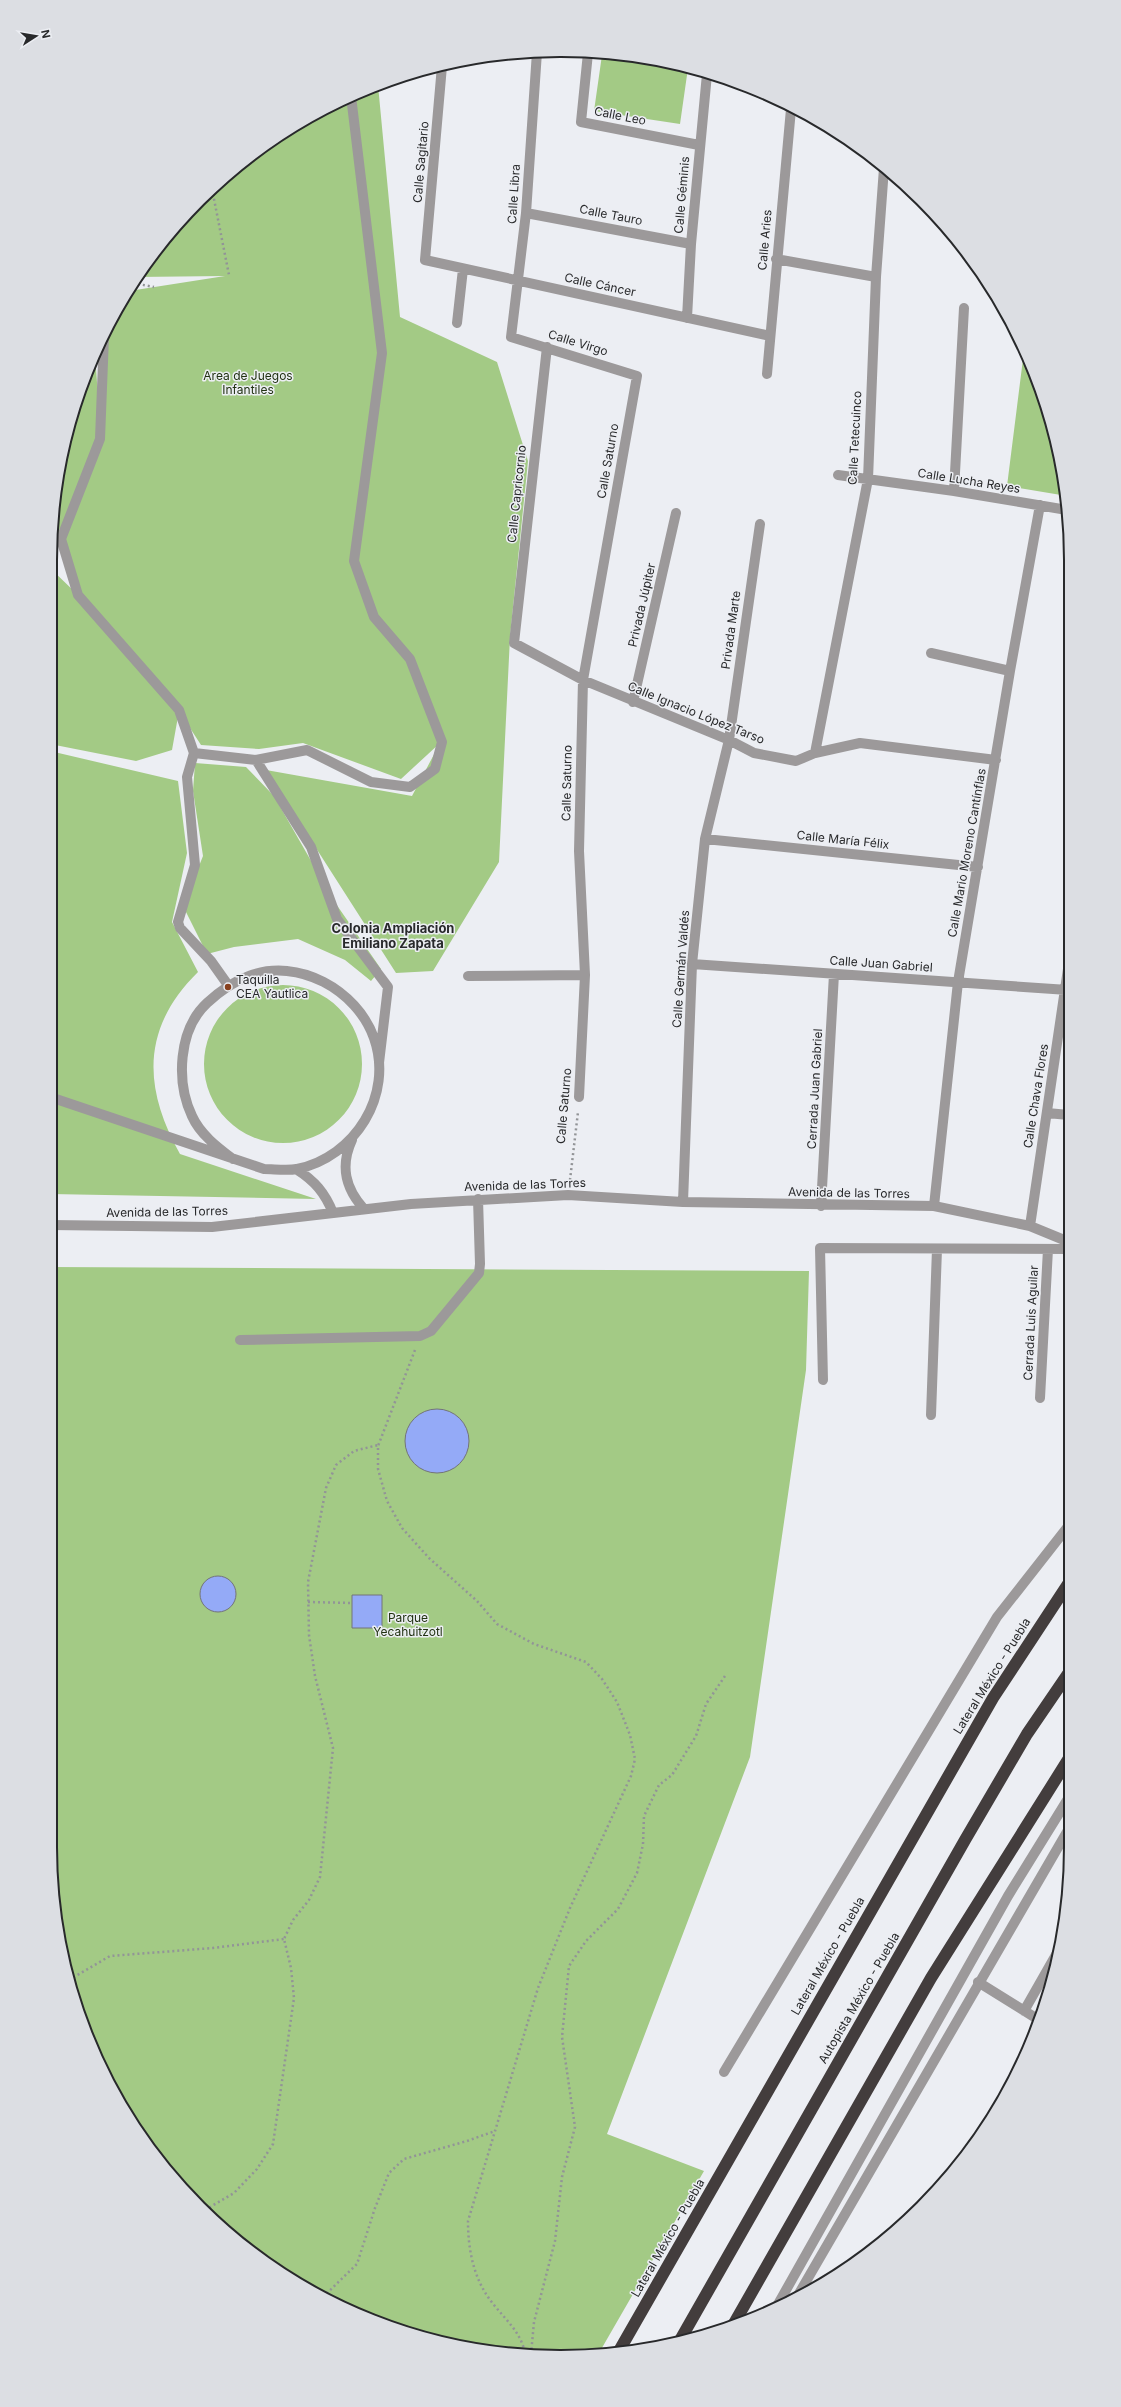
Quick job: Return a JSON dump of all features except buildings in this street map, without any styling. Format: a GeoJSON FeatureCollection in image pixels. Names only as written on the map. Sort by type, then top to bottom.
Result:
{"type":"FeatureCollection","features":[{"type":"Feature","properties":{"kind":"highway","name":"Lateral México - Puebla"},"geometry":{"type":"LineString","coordinates":[[622,2346],[993,1698],[1064,1590]]}},
{"type":"Feature","properties":{"kind":"highway","name":"Autopista México - Puebla"},"geometry":{"type":"LineString","coordinates":[[683,2335],[965,1840],[1027,1734],[1064,1680]]}},
{"type":"Feature","properties":{"kind":"highway"},"geometry":{"type":"LineString","coordinates":[[737,2318],[931,1978],[1064,1766]]}},
{"type":"Feature","properties":{"kind":"highway"},"geometry":{"type":"LineString","coordinates":[[805,2286],[978,1982],[1064,1841]]}},
{"type":"Feature","properties":{"kind":"street","name":"Calle Libra"},"geometry":{"type":"LineString","coordinates":[[511,337],[520,281],[537,58]]}},
{"type":"Feature","properties":{"kind":"street","name":"Calle Leo"},"geometry":{"type":"LineString","coordinates":[[588,58],[581,122],[699,145]]}},
{"type":"Feature","properties":{"kind":"street","name":"Calle Sagitario"},"geometry":{"type":"LineString","coordinates":[[426,260],[442,71]]}},
{"type":"Feature","properties":{"kind":"street","name":"Calle Géminis"},"geometry":{"type":"LineString","coordinates":[[687,318],[699,145],[706,79]]}},
{"type":"Feature","properties":{"kind":"street"},"geometry":{"type":"LineString","coordinates":[[194,753],[256,760],[307,750],[371,782],[410,787],[435,769],[442,742],[410,659],[374,617],[354,561],[382,353],[352,103]]}},
{"type":"Feature","properties":{"kind":"street","name":"Calle Aries"},"geometry":{"type":"LineString","coordinates":[[767,374],[776,259],[791,113]]}},
{"type":"Feature","properties":{"kind":"street","name":"Calle Tetecuinco"},"geometry":{"type":"LineString","coordinates":[[815,753],[868,479],[876,277],[883,175]]}},
{"type":"Feature","properties":{"kind":"street","name":"Calle Tauro"},"geometry":{"type":"LineString","coordinates":[[526,213],[691,244]]}},
{"type":"Feature","properties":{"kind":"street"},"geometry":{"type":"LineString","coordinates":[[776,259],[876,277]]}},
{"type":"Feature","properties":{"kind":"street","name":"Calle Cáncer"},"geometry":{"type":"LineString","coordinates":[[426,260],[770,336]]}},
{"type":"Feature","properties":{"kind":"street"},"geometry":{"type":"LineString","coordinates":[[457,323],[464,269]]}},
{"type":"Feature","properties":{"kind":"street"},"geometry":{"type":"LineString","coordinates":[[954,491],[964,308]]}},
{"type":"Feature","properties":{"kind":"street","name":"Calle Virgo"},"geometry":{"type":"LineString","coordinates":[[511,337],[637,376]]}},
{"type":"Feature","properties":{"kind":"street","name":"Calle Capricornio"},"geometry":{"type":"LineString","coordinates":[[514,643],[547,347]]}},
{"type":"Feature","properties":{"kind":"street"},"geometry":{"type":"LineString","coordinates":[[103,350],[100,439],[61,539],[78,595],[179,710],[194,753],[187,777],[195,865],[178,922],[180,928],[211,961],[228,985]]}},
{"type":"Feature","properties":{"kind":"street","name":"Calle Saturno"},"geometry":{"type":"LineString","coordinates":[[579,1097],[585,975],[579,851],[583,680],[637,376]]}},
{"type":"Feature","properties":{"kind":"street","name":"Calle Lucha Reyes"},"geometry":{"type":"LineString","coordinates":[[838,475],[954,491],[1061,509]]}},
{"type":"Feature","properties":{"kind":"street","name":"Calle Mario Moreno Cantínflas"},"geometry":{"type":"LineString","coordinates":[[934,1206],[958,982],[1010,671],[1040,505]]}},
{"type":"Feature","properties":{"kind":"street","name":"Privada Júpiter"},"geometry":{"type":"LineString","coordinates":[[633,702],[676,514]]}},
{"type":"Feature","properties":{"kind":"street","name":"Privada Marte"},"geometry":{"type":"LineString","coordinates":[[729,740],[760,524]]}},
{"type":"Feature","properties":{"kind":"street","name":"Calle Ignacio López Tarso"},"geometry":{"type":"LineString","coordinates":[[514,643],[583,680],[633,702],[729,740],[754,753],[796,761],[815,753],[860,743],[996,760]]}},
{"type":"Feature","properties":{"kind":"street"},"geometry":{"type":"LineString","coordinates":[[931,653],[1010,671]]}},
{"type":"Feature","properties":{"kind":"street","name":"Calle Germán Valdés"},"geometry":{"type":"LineString","coordinates":[[683,1202],[692,964],[705,840],[729,740]]}},
{"type":"Feature","properties":{"kind":"street"},"geometry":{"type":"LineString","coordinates":[[256,760],[311,847],[337,919],[388,987],[375,1097],[368,1116],[346,1153],[344,1168],[347,1184],[354,1198],[364,1209]]}},
{"type":"Feature","properties":{"kind":"street","name":"Calle María Félix"},"geometry":{"type":"LineString","coordinates":[[705,840],[978,867]]}},
{"type":"Feature","properties":{"kind":"street","name":"Calle Juan Gabriel"},"geometry":{"type":"LineString","coordinates":[[692,964],[1064,990]]}},
{"type":"Feature","properties":{"kind":"street"},"geometry":{"type":"LineString","coordinates":[[233,1159],[209,1141],[192,1116],[182,1088],[181,1066],[181,1058],[189,1030],[205,1005],[228,985],[251,975],[276,971],[301,973],[324,982],[346,996],[362,1015],[374,1038],[379,1063]]}},
{"type":"Feature","properties":{"kind":"street","name":"Cerrada Juan Gabriel"},"geometry":{"type":"LineString","coordinates":[[821,1206],[834,974]]}},
{"type":"Feature","properties":{"kind":"street"},"geometry":{"type":"LineString","coordinates":[[468,976],[585,975]]}},
{"type":"Feature","properties":{"kind":"street","name":"Calle Chava Flores"},"geometry":{"type":"LineString","coordinates":[[1030,1226],[1064,1008]]}},
{"type":"Feature","properties":{"kind":"street"},"geometry":{"type":"LineString","coordinates":[[57,1099],[264,1169],[296,1169],[327,1158],[353,1139]]}},
{"type":"Feature","properties":{"kind":"street"},"geometry":{"type":"LineString","coordinates":[[1047,1113],[1064,1115]]}},
{"type":"Feature","properties":{"kind":"street"},"geometry":{"type":"LineString","coordinates":[[296,1169],[313,1180],[326,1195],[334,1213]]}},
{"type":"Feature","properties":{"kind":"street","name":"Avenida de las Torres"},"geometry":{"type":"LineString","coordinates":[[57,1225],[212,1226],[364,1209],[478,1199],[568,1195],[683,1202],[821,1206],[934,1206],[1030,1226],[1064,1240]]}},
{"type":"Feature","properties":{"kind":"street"},"geometry":{"type":"LineString","coordinates":[[240,1340],[420,1336],[431,1331],[479,1273],[478,1199]]}},
{"type":"Feature","properties":{"kind":"street"},"geometry":{"type":"LineString","coordinates":[[824,1380],[820,1248],[1064,1249]]}},
{"type":"Feature","properties":{"kind":"street"},"geometry":{"type":"LineString","coordinates":[[930,1415],[937,1248]]}},
{"type":"Feature","properties":{"kind":"street","name":"Cerrada Luis Aguilar"},"geometry":{"type":"LineString","coordinates":[[1040,1398],[1048,1249]]}},
{"type":"Feature","properties":{"kind":"street"},"geometry":{"type":"LineString","coordinates":[[724,2072],[997,1617],[1064,1532]]}},
{"type":"Feature","properties":{"kind":"street"},"geometry":{"type":"LineString","coordinates":[[781,2299],[1008,1896],[1064,1805]]}},
{"type":"Feature","properties":{"kind":"street"},"geometry":{"type":"LineString","coordinates":[[801,2289],[1064,1837]]}},
{"type":"Feature","properties":{"kind":"street"},"geometry":{"type":"LineString","coordinates":[[1024,2011],[1049,1967]]}},
{"type":"Feature","properties":{"kind":"street"},"geometry":{"type":"LineString","coordinates":[[978,1982],[1034,2017]]}},
{"type":"Feature","properties":{"kind":"path"},"geometry":{"type":"LineString","coordinates":[[213,196],[229,275]]}},
{"type":"Feature","properties":{"kind":"path"},"geometry":{"type":"LineString","coordinates":[[140,284],[154,287]]}},
{"type":"Feature","properties":{"kind":"path","name":"Calle Saturno"},"geometry":{"type":"LineString","coordinates":[[568,1195],[579,1097]]}},
{"type":"Feature","properties":{"kind":"path"},"geometry":{"type":"LineString","coordinates":[[420,1336],[378,1445],[378,1469],[387,1501],[402,1528],[429,1558],[477,1601],[497,1624],[534,1644],[586,1662],[602,1679],[616,1702],[630,1735],[635,1759],[631,1776],[570,1908],[538,1988],[468,2221],[468,2248],[477,2277],[493,2304],[514,2328],[523,2344],[523,2349]]}},
{"type":"Feature","properties":{"kind":"path"},"geometry":{"type":"LineString","coordinates":[[209,2208],[234,2193],[257,2169],[272,2144],[294,1998],[291,1968],[284,1939],[293,1920],[309,1900],[320,1877],[333,1748],[315,1676],[309,1635],[308,1582],[326,1488],[336,1465],[354,1451],[378,1445]]}},
{"type":"Feature","properties":{"kind":"path"},"geometry":{"type":"LineString","coordinates":[[308,1602],[352,1603]]}},
{"type":"Feature","properties":{"kind":"path"},"geometry":{"type":"LineString","coordinates":[[531,2349],[534,2322],[555,2241],[562,2177],[575,2127],[562,2037],[569,1966],[586,1941],[618,1909],[637,1873],[643,1844],[644,1816],[659,1785],[672,1775],[696,1736],[706,1704],[725,1676]]}},
{"type":"Feature","properties":{"kind":"path"},"geometry":{"type":"LineString","coordinates":[[74,1977],[110,1956],[213,1948],[284,1939]]}},
{"type":"Feature","properties":{"kind":"path"},"geometry":{"type":"LineString","coordinates":[[328,2293],[357,2264],[375,2208],[389,2173],[404,2159],[467,2142],[495,2131]]}},
{"type":"Feature","properties":{"kind":"green space"},"geometry":{"type":"Polygon","coordinates":[[[601,59],[626,61],[687,73],[680,124],[594,111],[601,59]]]}},
{"type":"Feature","properties":{"kind":"green space","name":"Area de Juegos Infantiles"},"geometry":{"type":"Polygon","coordinates":[[[379,91],[400,317],[497,362],[528,461],[510,637],[499,862],[433,971],[396,973],[266,770],[412,796],[440,743],[401,779],[303,743],[259,749],[201,745],[179,711],[172,750],[136,761],[57,745],[57,575],[77,594],[61,539],[58,539],[61,495],[74,430],[95,368],[96,366],[100,425],[103,350],[124,309],[136,290],[225,276],[145,277],[161,254],[204,204],[254,161],[309,124],[338,109],[379,91]]]}},
{"type":"Feature","properties":{"kind":"green space"},"geometry":{"type":"Polygon","coordinates":[[[1023,361],[1047,430],[1060,495],[1007,486],[1023,361]]]}},
{"type":"Feature","properties":{"kind":"green space"},"geometry":{"type":"Polygon","coordinates":[[[57,753],[178,781],[187,853],[172,922],[198,972],[179,993],[166,1015],[158,1037],[154,1059],[154,1082],[159,1106],[168,1130],[180,1154],[316,1199],[57,1194],[57,753]]]}},
{"type":"Feature","properties":{"kind":"green space"},"geometry":{"type":"Polygon","coordinates":[[[195,763],[246,767],[274,796],[334,901],[381,969],[371,981],[345,960],[298,939],[234,947],[207,954],[183,906],[203,856],[193,791],[195,763]]]}},
{"type":"Feature","properties":{"kind":"green space"},"geometry":{"type":"Polygon","coordinates":[[[275,985],[291,985],[306,988],[320,994],[339,1008],[349,1020],[359,1041],[362,1064],[359,1087],[349,1108],[339,1120],[327,1130],[306,1140],[291,1143],[275,1143],[260,1140],[239,1130],[227,1120],[217,1108],[207,1087],[204,1072],[204,1056],[207,1041],[217,1020],[227,1008],[239,998],[260,988],[275,985]]]}},
{"type":"Feature","properties":{"kind":"green space","name":"Parque Yecahuitzotl"},"geometry":{"type":"Polygon","coordinates":[[[57,1267],[809,1271],[806,1370],[750,1757],[607,2134],[704,2171],[602,2348],[560,2350],[528,2349],[495,2346],[430,2333],[368,2312],[309,2283],[254,2246],[229,2225],[204,2203],[161,2153],[124,2098],[95,2039],[74,1977],[61,1912],[57,1846],[57,1267]]]}},
{"type":"Feature","properties":{"kind":"place","name":"Taquilla CEA Yautlica"},"geometry":{"type":"Point","coordinates":[228,987]}},
{"type":"Feature","properties":{"kind":"district","name":"Colonia Ampliación Emiliano Zapata"},"geometry":{"type":"Point","coordinates":[393,936]}}]}
